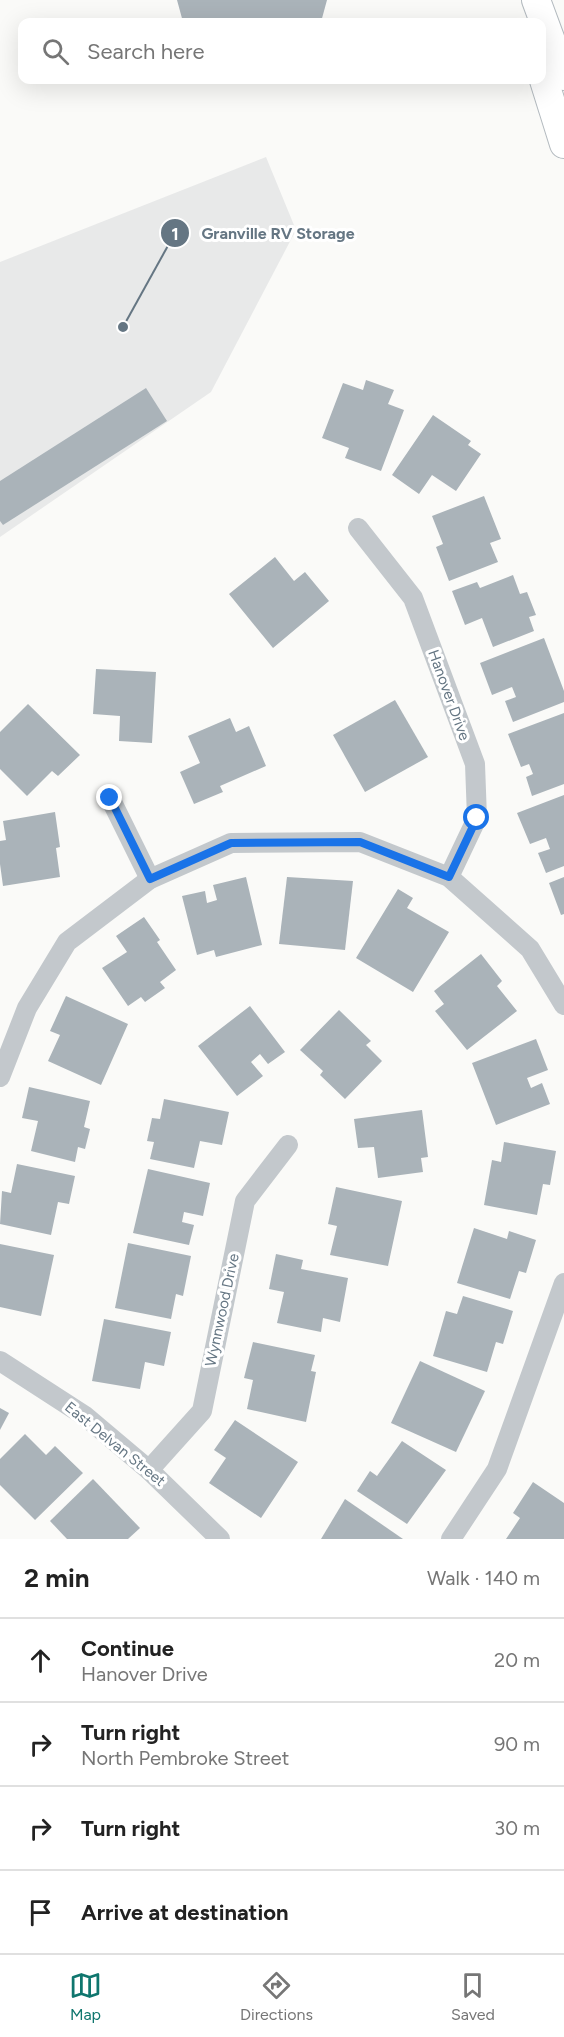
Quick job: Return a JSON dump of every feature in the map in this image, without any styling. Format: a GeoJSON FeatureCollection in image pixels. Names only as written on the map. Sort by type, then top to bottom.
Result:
{"type":"FeatureCollection","features":[{"type":"Feature","properties":{"kind":"main road"},"geometry":{"type":"LineString","coordinates":[[518,0],[524,18]]}},
{"type":"Feature","properties":{"kind":"main road"},"geometry":{"type":"LineString","coordinates":[[536,0],[543,18]]}},
{"type":"Feature","properties":{"kind":"main road"},"geometry":{"type":"LineString","coordinates":[[546,27],[564,76]]}},
{"type":"Feature","properties":{"kind":"main road"},"geometry":{"type":"LineString","coordinates":[[545,84],[564,144]]}},
{"type":"Feature","properties":{"kind":"street","name":"Hanover Drive"},"geometry":{"type":"LineString","coordinates":[[358,528],[413,598],[475,764],[477,818],[449,877]]}},
{"type":"Feature","properties":{"kind":"street"},"geometry":{"type":"LineString","coordinates":[[110,798],[150,879]]}},
{"type":"Feature","properties":{"kind":"street"},"geometry":{"type":"LineString","coordinates":[[0,1077],[27,1008],[67,942],[150,879],[231,843],[360,842],[449,877],[530,948],[564,1005]]}},
{"type":"Feature","properties":{"kind":"street","name":"Wynnwood Drive"},"geometry":{"type":"LineString","coordinates":[[149,1470],[202,1411],[245,1201],[288,1145]]}},
{"type":"Feature","properties":{"kind":"street"},"geometry":{"type":"LineString","coordinates":[[451,1539],[497,1469],[561,1304],[564,1283]]}},
{"type":"Feature","properties":{"kind":"street","name":"East Delvan Street"},"geometry":{"type":"LineString","coordinates":[[0,1361],[85,1416],[149,1470],[220,1539]]}},
{"type":"Feature","properties":{"kind":"shaded area"},"geometry":{"type":"Polygon","coordinates":[[[266,157],[296,230],[211,392],[0,537],[0,262],[266,157]]]}},
{"type":"Feature","properties":{"kind":"building"},"geometry":{"type":"Polygon","coordinates":[[[177,0],[327,0],[322,18],[182,18],[177,0]]]}},
{"type":"Feature","properties":{"kind":"building"},"geometry":{"type":"Polygon","coordinates":[[[366,380],[394,390],[388,404],[404,410],[381,471],[345,458],[349,448],[322,438],[343,383],[363,390],[366,380]]]}},
{"type":"Feature","properties":{"kind":"building"},"geometry":{"type":"Polygon","coordinates":[[[146,388],[167,421],[3,525],[0,521],[0,481],[146,388]]]}},
{"type":"Feature","properties":{"kind":"building"},"geometry":{"type":"Polygon","coordinates":[[[433,415],[471,441],[468,445],[481,454],[456,491],[432,475],[419,494],[392,475],[433,415]]]}},
{"type":"Feature","properties":{"kind":"building"},"geometry":{"type":"Polygon","coordinates":[[[484,496],[501,539],[490,543],[498,562],[449,581],[436,547],[443,544],[432,516],[484,496]]]}},
{"type":"Feature","properties":{"kind":"building"},"geometry":{"type":"Polygon","coordinates":[[[275,557],[294,581],[305,572],[329,601],[273,648],[229,594],[275,557]]]}},
{"type":"Feature","properties":{"kind":"building"},"geometry":{"type":"Polygon","coordinates":[[[513,575],[520,594],[527,592],[536,615],[529,617],[534,631],[493,647],[482,618],[465,625],[452,591],[477,582],[480,588],[513,575]]]}},
{"type":"Feature","properties":{"kind":"building"},"geometry":{"type":"Polygon","coordinates":[[[544,638],[564,691],[564,702],[513,722],[505,701],[516,697],[512,687],[492,695],[480,663],[544,638]]]}},
{"type":"Feature","properties":{"kind":"building"},"geometry":{"type":"Polygon","coordinates":[[[96,669],[156,672],[152,743],[119,741],[120,716],[93,714],[96,669]]]}},
{"type":"Feature","properties":{"kind":"building"},"geometry":{"type":"Polygon","coordinates":[[[395,700],[428,757],[365,792],[333,735],[395,700]]]}},
{"type":"Feature","properties":{"kind":"building"},"geometry":{"type":"Polygon","coordinates":[[[28,704],[80,755],[58,776],[52,771],[27,796],[0,769],[0,732],[28,704]]]}},
{"type":"Feature","properties":{"kind":"building"},"geometry":{"type":"Polygon","coordinates":[[[564,713],[564,784],[532,796],[526,777],[533,774],[529,764],[521,767],[508,734],[564,713]]]}},
{"type":"Feature","properties":{"kind":"building"},"geometry":{"type":"Polygon","coordinates":[[[230,718],[236,732],[249,726],[266,766],[220,786],[223,792],[194,804],[180,772],[200,763],[188,736],[230,718]]]}},
{"type":"Feature","properties":{"kind":"building"},"geometry":{"type":"Polygon","coordinates":[[[564,795],[564,866],[546,873],[538,853],[550,849],[546,838],[530,844],[517,813],[564,795]]]}},
{"type":"Feature","properties":{"kind":"building"},"geometry":{"type":"Polygon","coordinates":[[[55,812],[60,847],[56,848],[60,877],[3,886],[0,841],[6,840],[3,821],[55,812]]]}},
{"type":"Feature","properties":{"kind":"building"},"geometry":{"type":"Polygon","coordinates":[[[246,877],[262,945],[216,957],[214,950],[197,955],[182,896],[205,891],[207,903],[217,900],[213,885],[246,877]]]}},
{"type":"Feature","properties":{"kind":"building"},"geometry":{"type":"Polygon","coordinates":[[[287,877],[353,881],[345,950],[279,944],[287,877]]]}},
{"type":"Feature","properties":{"kind":"building"},"geometry":{"type":"Polygon","coordinates":[[[564,877],[564,914],[561,915],[549,883],[564,877]]]}},
{"type":"Feature","properties":{"kind":"building"},"geometry":{"type":"Polygon","coordinates":[[[398,889],[413,898],[407,908],[449,932],[413,992],[356,958],[398,889]]]}},
{"type":"Feature","properties":{"kind":"building"},"geometry":{"type":"Polygon","coordinates":[[[144,917],[160,940],[157,942],[176,970],[160,982],[165,988],[145,1002],[141,997],[128,1006],[102,968],[127,952],[116,936],[144,917]]]}},
{"type":"Feature","properties":{"kind":"building"},"geometry":{"type":"Polygon","coordinates":[[[481,954],[502,981],[497,986],[517,1011],[467,1050],[435,1011],[444,1004],[434,991],[481,954]]]}},
{"type":"Feature","properties":{"kind":"building"},"geometry":{"type":"Polygon","coordinates":[[[66,996],[128,1024],[101,1085],[48,1061],[60,1035],[50,1031],[66,996]]]}},
{"type":"Feature","properties":{"kind":"building"},"geometry":{"type":"Polygon","coordinates":[[[250,1006],[285,1052],[268,1064],[260,1054],[251,1062],[263,1076],[237,1096],[198,1046],[250,1006]]]}},
{"type":"Feature","properties":{"kind":"building"},"geometry":{"type":"Polygon","coordinates":[[[339,1010],[371,1041],[366,1045],[382,1061],[345,1099],[320,1075],[323,1071],[300,1050],[339,1010]]]}},
{"type":"Feature","properties":{"kind":"building"},"geometry":{"type":"Polygon","coordinates":[[[536,1039],[548,1070],[527,1078],[531,1088],[542,1083],[550,1104],[496,1125],[472,1063],[536,1039]]]}},
{"type":"Feature","properties":{"kind":"building"},"geometry":{"type":"Polygon","coordinates":[[[29,1087],[90,1101],[84,1127],[90,1129],[85,1149],[78,1147],[75,1162],[31,1151],[38,1121],[22,1118],[29,1087]]]}},
{"type":"Feature","properties":{"kind":"building"},"geometry":{"type":"Polygon","coordinates":[[[164,1099],[229,1112],[222,1145],[200,1141],[194,1168],[150,1159],[154,1142],[147,1141],[152,1118],[160,1119],[164,1099]]]}},
{"type":"Feature","properties":{"kind":"building"},"geometry":{"type":"Polygon","coordinates":[[[422,1110],[428,1157],[421,1158],[423,1172],[378,1178],[374,1147],[358,1148],[354,1119],[422,1110]]]}},
{"type":"Feature","properties":{"kind":"building"},"geometry":{"type":"Polygon","coordinates":[[[504,1142],[556,1151],[550,1185],[543,1184],[537,1215],[484,1205],[492,1160],[501,1162],[504,1142]]]}},
{"type":"Feature","properties":{"kind":"building"},"geometry":{"type":"Polygon","coordinates":[[[17,1164],[75,1176],[69,1204],[58,1202],[51,1235],[0,1224],[2,1191],[11,1193],[17,1164]]]}},
{"type":"Feature","properties":{"kind":"building"},"geometry":{"type":"Polygon","coordinates":[[[148,1169],[210,1183],[203,1216],[184,1212],[182,1222],[194,1225],[189,1245],[133,1233],[148,1169]]]}},
{"type":"Feature","properties":{"kind":"building"},"geometry":{"type":"Polygon","coordinates":[[[336,1187],[402,1201],[388,1266],[330,1255],[337,1226],[328,1224],[336,1187]]]}},
{"type":"Feature","properties":{"kind":"building"},"geometry":{"type":"Polygon","coordinates":[[[474,1228],[507,1239],[509,1231],[536,1240],[526,1273],[519,1271],[510,1299],[457,1283],[474,1228]]]}},
{"type":"Feature","properties":{"kind":"building"},"geometry":{"type":"Polygon","coordinates":[[[128,1243],[191,1256],[183,1296],[176,1294],[171,1319],[115,1308],[128,1243]]]}},
{"type":"Feature","properties":{"kind":"building"},"geometry":{"type":"Polygon","coordinates":[[[0,1244],[54,1255],[41,1316],[0,1307],[0,1244]]]}},
{"type":"Feature","properties":{"kind":"building"},"geometry":{"type":"Polygon","coordinates":[[[276,1254],[303,1260],[301,1269],[348,1278],[340,1322],[323,1318],[321,1332],[277,1323],[284,1292],[269,1289],[276,1254]]]}},
{"type":"Feature","properties":{"kind":"building"},"geometry":{"type":"Polygon","coordinates":[[[463,1296],[513,1311],[503,1344],[496,1342],[487,1372],[433,1356],[446,1311],[457,1314],[463,1296]]]}},
{"type":"Feature","properties":{"kind":"building"},"geometry":{"type":"Polygon","coordinates":[[[104,1319],[171,1332],[164,1366],[145,1362],[140,1389],[92,1381],[104,1319]]]}},
{"type":"Feature","properties":{"kind":"building"},"geometry":{"type":"Polygon","coordinates":[[[253,1342],[315,1355],[311,1371],[316,1372],[306,1422],[247,1409],[253,1380],[244,1378],[253,1342]]]}},
{"type":"Feature","properties":{"kind":"building"},"geometry":{"type":"Polygon","coordinates":[[[420,1361],[485,1391],[456,1452],[391,1423],[420,1361]]]}},
{"type":"Feature","properties":{"kind":"building"},"geometry":{"type":"Polygon","coordinates":[[[0,1408],[9,1413],[0,1430],[0,1408]]]}},
{"type":"Feature","properties":{"kind":"building"},"geometry":{"type":"Polygon","coordinates":[[[235,1420],[298,1462],[261,1518],[209,1483],[226,1458],[214,1450],[235,1420]]]}},
{"type":"Feature","properties":{"kind":"building"},"geometry":{"type":"Polygon","coordinates":[[[25,1434],[46,1455],[55,1446],[83,1473],[35,1520],[0,1485],[0,1459],[25,1434]]]}},
{"type":"Feature","properties":{"kind":"building"},"geometry":{"type":"Polygon","coordinates":[[[402,1441],[446,1470],[407,1524],[357,1491],[370,1471],[377,1476],[402,1441]]]}},
{"type":"Feature","properties":{"kind":"building"},"geometry":{"type":"Polygon","coordinates":[[[93,1479],[140,1528],[128,1539],[67,1539],[50,1521],[93,1479]]]}},
{"type":"Feature","properties":{"kind":"building"},"geometry":{"type":"Polygon","coordinates":[[[533,1482],[564,1503],[564,1539],[506,1539],[520,1518],[513,1513],[533,1482]]]}},
{"type":"Feature","properties":{"kind":"building"},"geometry":{"type":"Polygon","coordinates":[[[345,1499],[403,1539],[321,1539],[345,1499]]]}},
{"type":"Feature","properties":{"kind":"place","name":"Granville RV Storage"},"geometry":{"type":"Point","coordinates":[123,327]}},
{"type":"Feature","properties":{"kind":"route"},"geometry":{"type":"LineString","coordinates":[[110,798],[150,879],[231,843],[360,842],[449,877],[477,818]]}}]}
